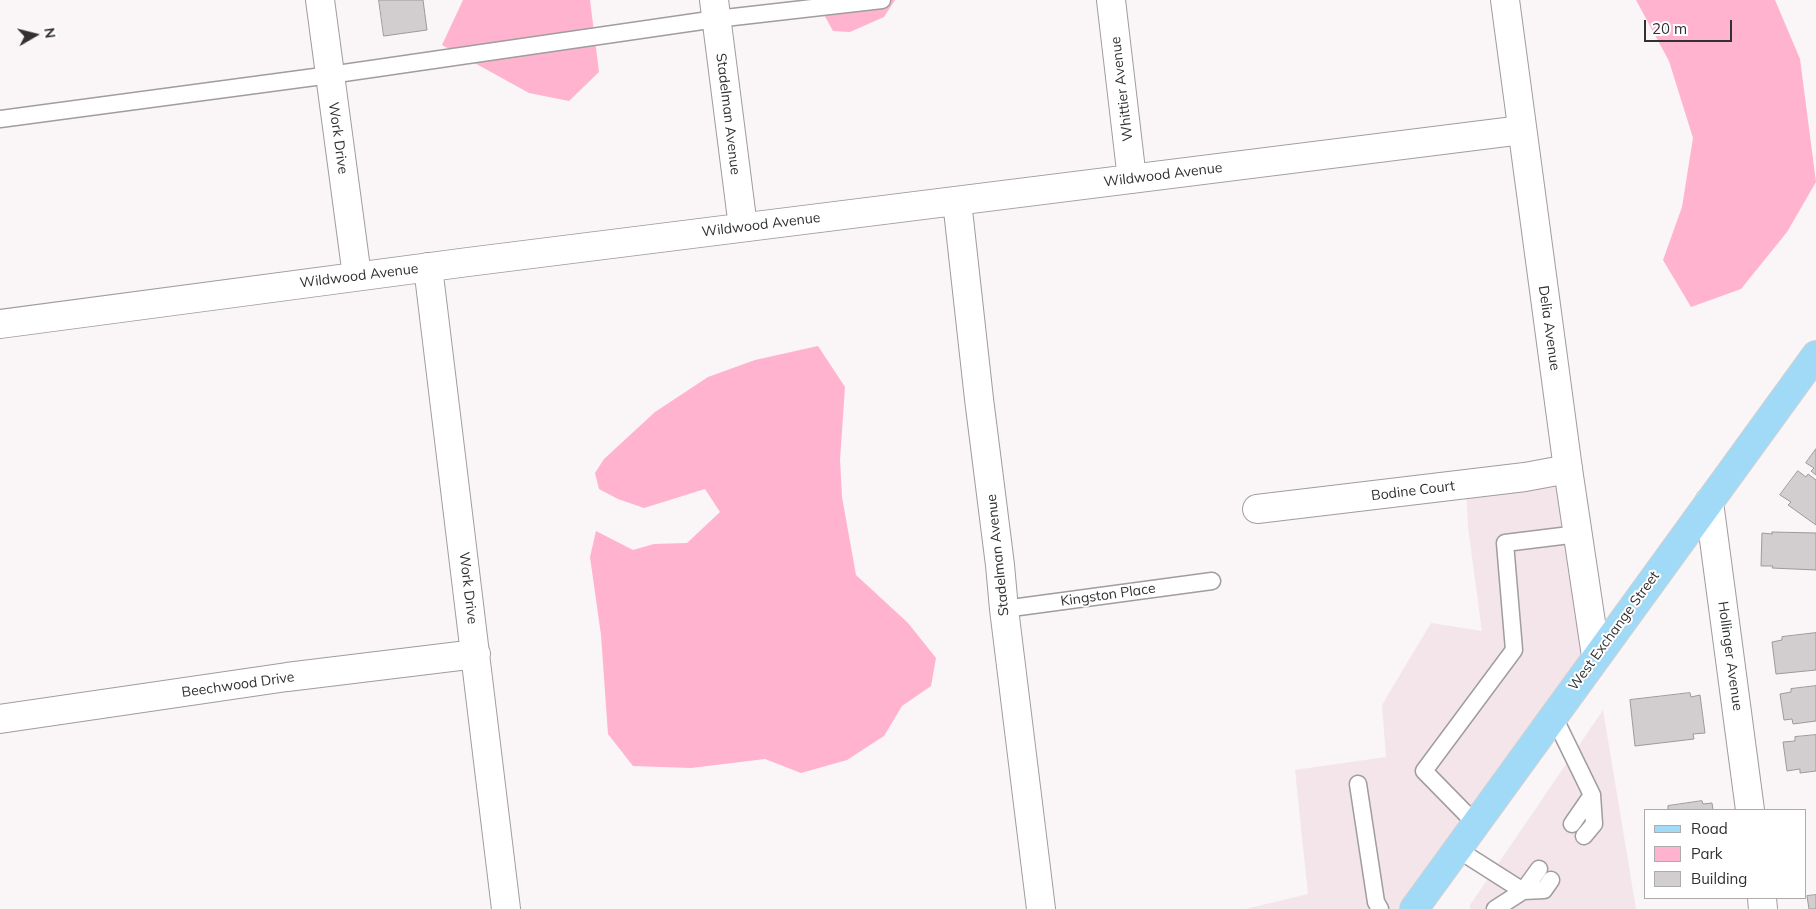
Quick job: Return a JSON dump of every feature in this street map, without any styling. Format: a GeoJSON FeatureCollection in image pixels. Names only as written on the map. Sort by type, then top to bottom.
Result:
{"type":"FeatureCollection","features":[{"type":"Feature","properties":{"kind":"main road","name":"West Exchange Street"},"geometry":{"type":"LineString","coordinates":[[1414,909],[1432,897],[1457,849],[1816,355]]}},
{"type":"Feature","properties":{"kind":"street","name":"Work Drive"},"geometry":{"type":"LineString","coordinates":[[320,0],[357,276]]}},
{"type":"Feature","properties":{"kind":"street","name":"Whittier Avenue"},"geometry":{"type":"LineString","coordinates":[[1111,0],[1132,179]]}},
{"type":"Feature","properties":{"kind":"street","name":"Delia Avenue"},"geometry":{"type":"LineString","coordinates":[[1504,0],[1568,470],[1596,656]]}},
{"type":"Feature","properties":{"kind":"street","name":"Stadelman Avenue"},"geometry":{"type":"LineString","coordinates":[[715,10],[743,227]]}},
{"type":"Feature","properties":{"kind":"street","name":"Wildwood Avenue"},"geometry":{"type":"LineString","coordinates":[[0,324],[357,276],[1522,130]]}},
{"type":"Feature","properties":{"kind":"street","name":"Stadelman Avenue"},"geometry":{"type":"LineString","coordinates":[[956,201],[1041,909]]}},
{"type":"Feature","properties":{"kind":"street","name":"Work Drive"},"geometry":{"type":"LineString","coordinates":[[428,267],[506,909]]}},
{"type":"Feature","properties":{"kind":"street","name":"Bodine Court"},"geometry":{"type":"LineString","coordinates":[[1257,509],[1525,477],[1568,470]]}},
{"type":"Feature","properties":{"kind":"street","name":"Hollinger Avenue"},"geometry":{"type":"LineString","coordinates":[[1709,502],[1750,809]]}},
{"type":"Feature","properties":{"kind":"street","name":"Beechwood Drive"},"geometry":{"type":"LineString","coordinates":[[0,719],[286,677],[476,654]]}},
{"type":"Feature","properties":{"kind":"lane"},"geometry":{"type":"LineString","coordinates":[[0,119],[330,75],[715,10],[882,0]]}},
{"type":"Feature","properties":{"kind":"lane"},"geometry":{"type":"LineString","coordinates":[[1476,823],[1424,771],[1514,650],[1505,542],[1578,534]]}},
{"type":"Feature","properties":{"kind":"lane","name":"Kingston Place"},"geometry":{"type":"LineString","coordinates":[[1004,609],[1212,581]]}},
{"type":"Feature","properties":{"kind":"lane"},"geometry":{"type":"LineString","coordinates":[[1554,715],[1592,795],[1594,824],[1584,836]]}},
{"type":"Feature","properties":{"kind":"lane"},"geometry":{"type":"LineString","coordinates":[[1358,784],[1376,902],[1380,909]]}},
{"type":"Feature","properties":{"kind":"lane"},"geometry":{"type":"LineString","coordinates":[[1572,824],[1592,795]]}},
{"type":"Feature","properties":{"kind":"lane"},"geometry":{"type":"LineString","coordinates":[[1457,849],[1523,891]]}},
{"type":"Feature","properties":{"kind":"lane"},"geometry":{"type":"LineString","coordinates":[[1495,909],[1523,891],[1544,890],[1545,874]]}},
{"type":"Feature","properties":{"kind":"shaded area"},"geometry":{"type":"Polygon","coordinates":[[[1568,469],[1596,656],[1414,909],[1246,909],[1308,894],[1295,770],[1386,757],[1382,705],[1431,623],[1482,631],[1468,527],[1466,484],[1568,469]]]}},
{"type":"Feature","properties":{"kind":"shaded area"},"geometry":{"type":"Polygon","coordinates":[[[1603,710],[1636,909],[1470,909],[1470,905],[1603,710]]]}},
{"type":"Feature","properties":{"kind":"green space"},"geometry":{"type":"Polygon","coordinates":[[[463,0],[590,0],[599,72],[569,101],[529,93],[442,45],[463,0]]]}},
{"type":"Feature","properties":{"kind":"green space"},"geometry":{"type":"Polygon","coordinates":[[[816,0],[895,0],[884,17],[850,32],[833,31],[816,0]]]}},
{"type":"Feature","properties":{"kind":"green space"},"geometry":{"type":"Polygon","coordinates":[[[1636,0],[1775,0],[1800,59],[1816,182],[1787,232],[1741,289],[1691,307],[1663,260],[1682,207],[1693,138],[1669,61],[1636,0]]]}},
{"type":"Feature","properties":{"kind":"green space"},"geometry":{"type":"Polygon","coordinates":[[[818,346],[845,387],[840,460],[842,497],[856,575],[908,623],[936,658],[931,686],[902,706],[884,736],[847,760],[801,773],[765,759],[691,768],[633,766],[608,734],[601,635],[590,557],[596,531],[633,550],[654,544],[687,543],[720,512],[705,489],[644,508],[618,499],[599,489],[595,473],[604,459],[655,412],[708,377],[755,360],[818,346]]]}},
{"type":"Feature","properties":{"kind":"building"},"geometry":{"type":"Polygon","coordinates":[[[379,0],[423,0],[427,30],[384,36],[379,0]]]}},
{"type":"Feature","properties":{"kind":"building"},"geometry":{"type":"Polygon","coordinates":[[[1816,449],[1816,475],[1811,471],[1814,468],[1806,463],[1816,449]]]}},
{"type":"Feature","properties":{"kind":"building"},"geometry":{"type":"Polygon","coordinates":[[[1798,471],[1806,477],[1808,474],[1816,480],[1816,525],[1788,505],[1791,502],[1780,495],[1798,471]]]}},
{"type":"Feature","properties":{"kind":"building"},"geometry":{"type":"Polygon","coordinates":[[[1772,532],[1816,533],[1816,570],[1761,566],[1762,533],[1772,534],[1772,532]]]}},
{"type":"Feature","properties":{"kind":"building"},"geometry":{"type":"Polygon","coordinates":[[[1816,633],[1816,670],[1776,674],[1772,642],[1782,640],[1782,637],[1816,633]]]}},
{"type":"Feature","properties":{"kind":"building"},"geometry":{"type":"Polygon","coordinates":[[[1816,686],[1816,721],[1793,724],[1792,719],[1784,720],[1780,694],[1791,692],[1791,689],[1816,686]]]}},
{"type":"Feature","properties":{"kind":"building"},"geometry":{"type":"Polygon","coordinates":[[[1690,693],[1691,697],[1700,695],[1705,733],[1693,734],[1694,739],[1635,746],[1630,700],[1690,693]]]}},
{"type":"Feature","properties":{"kind":"building"},"geometry":{"type":"Polygon","coordinates":[[[1816,735],[1816,771],[1800,773],[1800,769],[1787,771],[1783,742],[1795,741],[1795,737],[1816,735]]]}},
{"type":"Feature","properties":{"kind":"building"},"geometry":{"type":"Polygon","coordinates":[[[1702,801],[1703,804],[1712,803],[1713,809],[1668,809],[1668,806],[1702,801]]]}},
{"type":"Feature","properties":{"kind":"building"},"geometry":{"type":"Polygon","coordinates":[[[1816,895],[1816,909],[1809,909],[1807,896],[1816,895]]]}}]}
